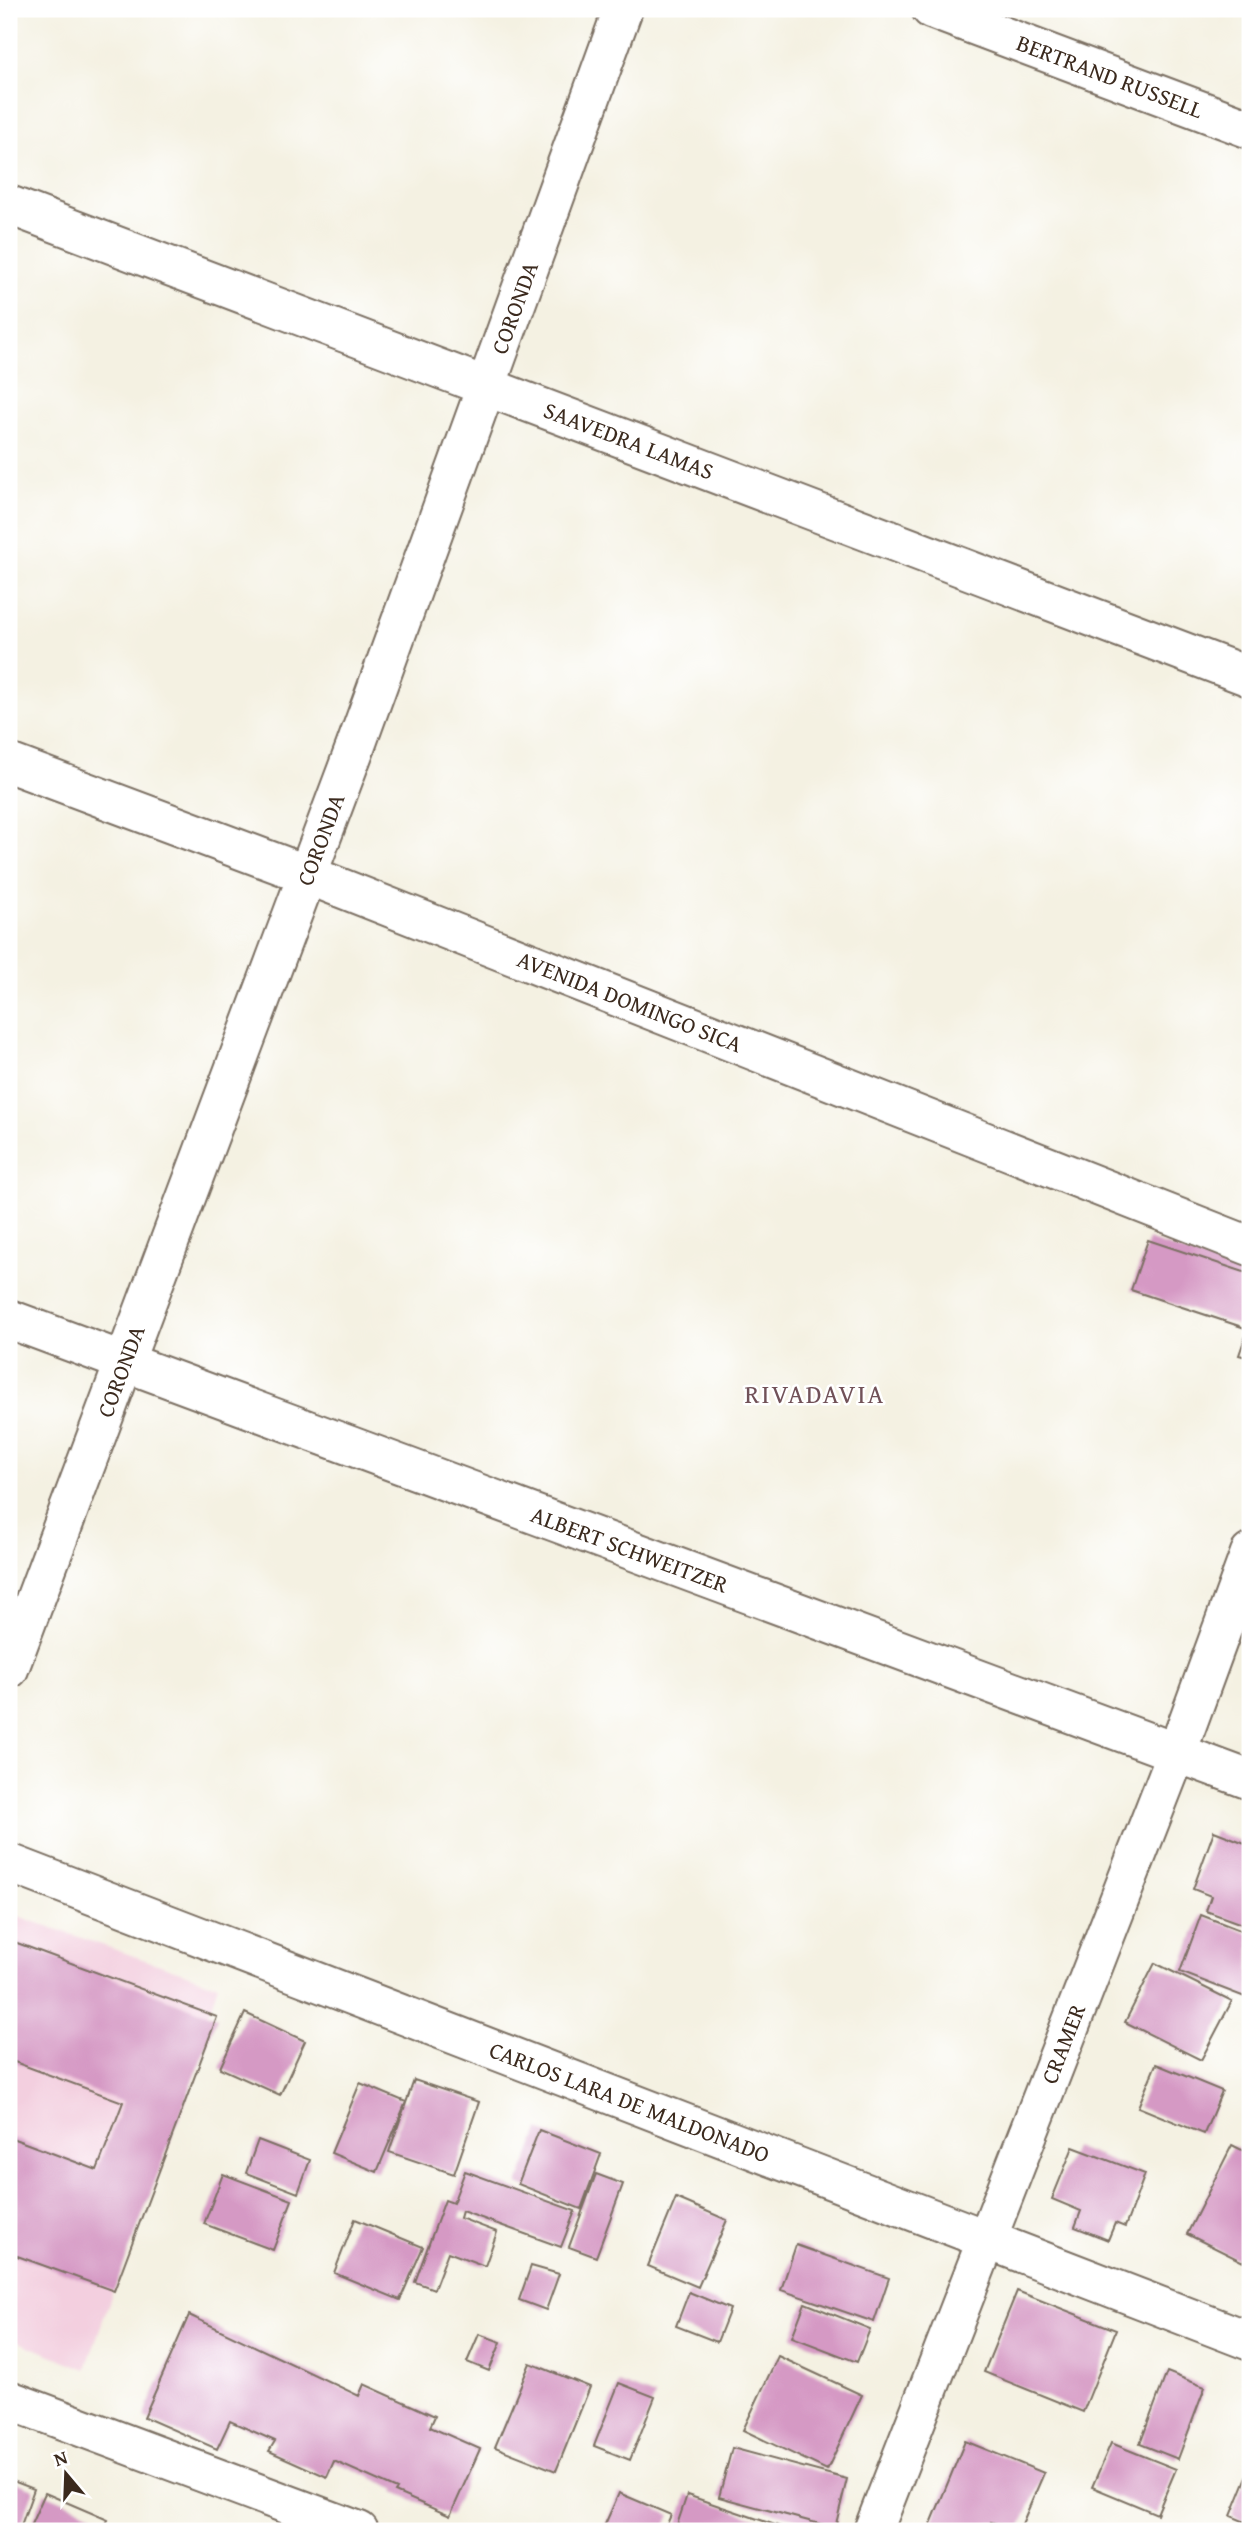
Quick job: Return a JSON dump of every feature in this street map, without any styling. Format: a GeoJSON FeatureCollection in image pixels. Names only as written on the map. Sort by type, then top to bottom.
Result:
{"type":"FeatureCollection","features":[{"type":"Feature","properties":{"kind":"street","name":"CORONDA"},"geometry":{"type":"LineString","coordinates":[[9,1669],[308,874],[623,9]]}},
{"type":"Feature","properties":{"kind":"street","name":"BERTRAND RUSSELL"},"geometry":{"type":"LineString","coordinates":[[931,9],[1250,130]]}},
{"type":"Feature","properties":{"kind":"street","name":"SAAVEDRA LAMAS"},"geometry":{"type":"LineString","coordinates":[[9,205],[1250,677]]}},
{"type":"Feature","properties":{"kind":"street","name":"AVENIDA DOMINGO SICA"},"geometry":{"type":"LineString","coordinates":[[9,763],[308,874],[1250,1246]]}},
{"type":"Feature","properties":{"kind":"street","name":"ALBERT SCHWEITZER"},"geometry":{"type":"LineString","coordinates":[[9,1319],[123,1364],[1250,1780]]}},
{"type":"Feature","properties":{"kind":"street","name":"CRAMER"},"geometry":{"type":"LineString","coordinates":[[873,2531],[1178,1752],[1250,1553]]}},
{"type":"Feature","properties":{"kind":"street","name":"CARLOS LARA DE MALDONADO"},"geometry":{"type":"LineString","coordinates":[[9,1863],[1250,2341]]}},
{"type":"Feature","properties":{"kind":"street"},"geometry":{"type":"LineString","coordinates":[[9,2400],[359,2531]]}},
{"type":"Feature","properties":{"kind":"shaded area"},"geometry":{"type":"Polygon","coordinates":[[[9,1913],[218,1985],[86,2369],[9,2338],[9,1913]]]}},
{"type":"Feature","properties":{"kind":"building"},"geometry":{"type":"Polygon","coordinates":[[[1148,1240],[1250,1274],[1250,1358],[1239,1355],[1248,1329],[1131,1290],[1148,1240]]]}},
{"type":"Feature","properties":{"kind":"building"},"geometry":{"type":"Polygon","coordinates":[[[1214,1831],[1250,1845],[1250,1927],[1206,1911],[1211,1896],[1193,1889],[1214,1831]]]}},
{"type":"Feature","properties":{"kind":"building"},"geometry":{"type":"Polygon","coordinates":[[[1201,1915],[1250,1934],[1250,1999],[1180,1972],[1201,1915]]]}},
{"type":"Feature","properties":{"kind":"building"},"geometry":{"type":"Polygon","coordinates":[[[9,1940],[217,2017],[114,2291],[9,2253],[9,2137],[97,2170],[123,2102],[9,2060],[9,1940]]]}},
{"type":"Feature","properties":{"kind":"building"},"geometry":{"type":"Polygon","coordinates":[[[1155,1963],[1232,2001],[1201,2060],[1125,2022],[1155,1963]]]}},
{"type":"Feature","properties":{"kind":"building"},"geometry":{"type":"Polygon","coordinates":[[[245,2013],[305,2041],[280,2095],[220,2068],[245,2013]]]}},
{"type":"Feature","properties":{"kind":"building"},"geometry":{"type":"Polygon","coordinates":[[[1156,2064],[1222,2091],[1204,2134],[1138,2107],[1156,2064]]]}},
{"type":"Feature","properties":{"kind":"building"},"geometry":{"type":"Polygon","coordinates":[[[414,2080],[479,2102],[454,2174],[389,2152],[414,2080]]]}},
{"type":"Feature","properties":{"kind":"building"},"geometry":{"type":"Polygon","coordinates":[[[360,2083],[406,2102],[377,2172],[331,2153],[360,2083]]]}},
{"type":"Feature","properties":{"kind":"building"},"geometry":{"type":"Polygon","coordinates":[[[539,2130],[601,2154],[581,2209],[518,2184],[539,2130]]]}},
{"type":"Feature","properties":{"kind":"building"},"geometry":{"type":"Polygon","coordinates":[[[258,2140],[310,2160],[298,2193],[246,2173],[258,2140]]]}},
{"type":"Feature","properties":{"kind":"building"},"geometry":{"type":"Polygon","coordinates":[[[1232,2145],[1250,2154],[1250,2247],[1243,2262],[1187,2234],[1232,2145]]]}},
{"type":"Feature","properties":{"kind":"building"},"geometry":{"type":"Polygon","coordinates":[[[1073,2147],[1145,2174],[1125,2227],[1115,2223],[1108,2240],[1075,2227],[1081,2211],[1052,2199],[1073,2147]]]}},
{"type":"Feature","properties":{"kind":"building"},"geometry":{"type":"Polygon","coordinates":[[[465,2171],[575,2211],[561,2247],[462,2211],[460,2218],[497,2232],[485,2266],[448,2252],[434,2289],[415,2282],[445,2200],[453,2203],[465,2171]]]}},
{"type":"Feature","properties":{"kind":"building"},"geometry":{"type":"Polygon","coordinates":[[[223,2174],[292,2200],[273,2250],[204,2224],[223,2174]]]}},
{"type":"Feature","properties":{"kind":"building"},"geometry":{"type":"Polygon","coordinates":[[[596,2174],[623,2184],[596,2257],[569,2247],[596,2174]]]}},
{"type":"Feature","properties":{"kind":"building"},"geometry":{"type":"Polygon","coordinates":[[[676,2198],[727,2220],[698,2287],[648,2266],[676,2198]]]}},
{"type":"Feature","properties":{"kind":"building"},"geometry":{"type":"Polygon","coordinates":[[[355,2219],[423,2247],[400,2300],[334,2273],[355,2219]]]}},
{"type":"Feature","properties":{"kind":"building"},"geometry":{"type":"Polygon","coordinates":[[[796,2245],[889,2278],[874,2322],[781,2290],[796,2245]]]}},
{"type":"Feature","properties":{"kind":"building"},"geometry":{"type":"Polygon","coordinates":[[[531,2266],[559,2274],[546,2310],[519,2300],[531,2266]]]}},
{"type":"Feature","properties":{"kind":"building"},"geometry":{"type":"Polygon","coordinates":[[[1017,2291],[1116,2330],[1083,2412],[984,2372],[1017,2291]]]}},
{"type":"Feature","properties":{"kind":"building"},"geometry":{"type":"Polygon","coordinates":[[[689,2292],[730,2309],[717,2342],[676,2326],[689,2292]]]}},
{"type":"Feature","properties":{"kind":"building"},"geometry":{"type":"Polygon","coordinates":[[[805,2303],[870,2329],[857,2362],[792,2337],[805,2303]]]}},
{"type":"Feature","properties":{"kind":"building"},"geometry":{"type":"Polygon","coordinates":[[[189,2315],[359,2396],[364,2384],[435,2416],[430,2427],[480,2449],[450,2516],[334,2461],[327,2477],[269,2451],[275,2441],[230,2421],[217,2449],[144,2417],[189,2315]]]}},
{"type":"Feature","properties":{"kind":"building"},"geometry":{"type":"Polygon","coordinates":[[[479,2334],[501,2342],[489,2371],[467,2362],[479,2334]]]}},
{"type":"Feature","properties":{"kind":"building"},"geometry":{"type":"Polygon","coordinates":[[[778,2356],[862,2395],[827,2470],[743,2430],[778,2356]]]}},
{"type":"Feature","properties":{"kind":"building"},"geometry":{"type":"Polygon","coordinates":[[[530,2363],[590,2387],[556,2471],[495,2447],[530,2363]]]}},
{"type":"Feature","properties":{"kind":"building"},"geometry":{"type":"Polygon","coordinates":[[[1167,2372],[1205,2387],[1178,2459],[1140,2444],[1167,2372]]]}},
{"type":"Feature","properties":{"kind":"building"},"geometry":{"type":"Polygon","coordinates":[[[619,2383],[655,2397],[630,2460],[594,2446],[619,2383]]]}},
{"type":"Feature","properties":{"kind":"building"},"geometry":{"type":"Polygon","coordinates":[[[965,2441],[1044,2473],[1019,2531],[991,2522],[987,2531],[928,2531],[965,2441]]]}},
{"type":"Feature","properties":{"kind":"building"},"geometry":{"type":"Polygon","coordinates":[[[1111,2443],[1176,2469],[1157,2514],[1092,2487],[1111,2443]]]}},
{"type":"Feature","properties":{"kind":"building"},"geometry":{"type":"Polygon","coordinates":[[[732,2448],[847,2479],[835,2528],[719,2497],[732,2448]]]}},
{"type":"Feature","properties":{"kind":"building"},"geometry":{"type":"Polygon","coordinates":[[[1250,2469],[1250,2524],[1231,2516],[1250,2469]]]}},
{"type":"Feature","properties":{"kind":"building"},"geometry":{"type":"Polygon","coordinates":[[[13,2481],[34,2489],[19,2531],[9,2531],[9,2492],[13,2481]]]}},
{"type":"Feature","properties":{"kind":"building"},"geometry":{"type":"Polygon","coordinates":[[[45,2493],[108,2520],[103,2531],[28,2531],[45,2493]]]}},
{"type":"Feature","properties":{"kind":"building"},"geometry":{"type":"Polygon","coordinates":[[[619,2493],[671,2515],[664,2531],[602,2531],[619,2493]]]}},
{"type":"Feature","properties":{"kind":"building"},"geometry":{"type":"Polygon","coordinates":[[[687,2495],[793,2531],[675,2531],[687,2495]]]}},
{"type":"Feature","properties":{"kind":"district","name":"RIVADAVIA"},"geometry":{"type":"Point","coordinates":[815,1394]}}]}
